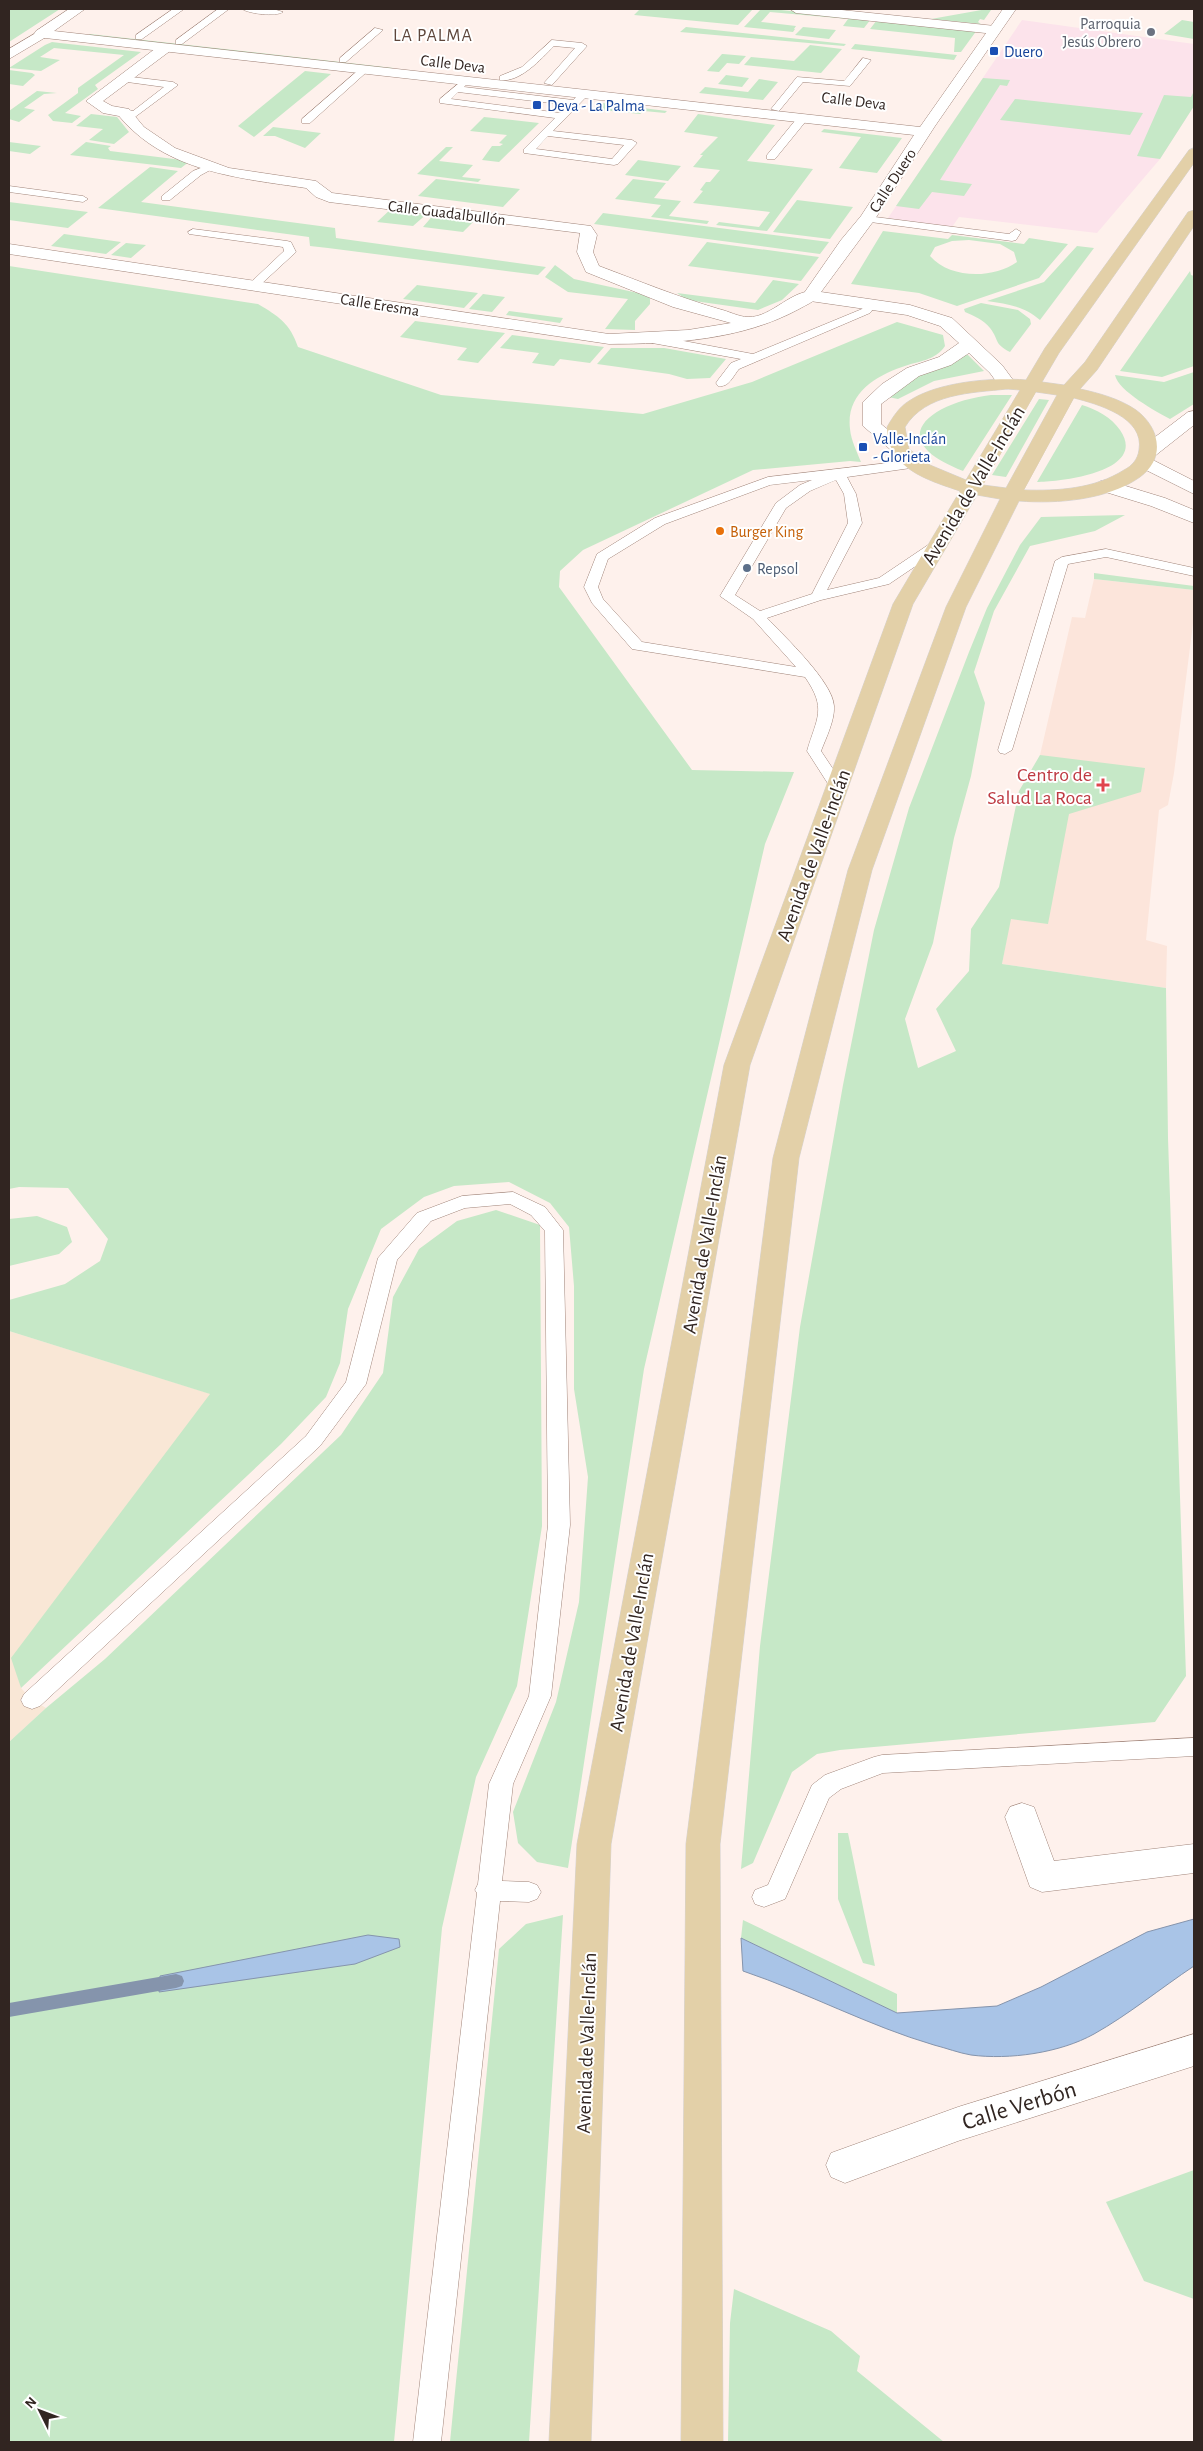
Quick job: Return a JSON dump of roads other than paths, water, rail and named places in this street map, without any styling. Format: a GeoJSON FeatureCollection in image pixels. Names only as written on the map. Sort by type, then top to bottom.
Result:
{"type":"FeatureCollection","features":[{"type":"Feature","properties":{"kind":"main road","name":"Avenida de Valle-Inclán"},"geometry":{"type":"LineString","coordinates":[[570,2442],[594,1844],[737,1065],[903,604],[1051,352],[1194,153]]}},
{"type":"Feature","properties":{"kind":"main road","name":"Avenida de Valle-Inclán"},"geometry":{"type":"LineString","coordinates":[[702,2442],[703,1844],[786,1158],[860,870],[956,607],[1012,495],[1069,390],[1091,366],[1194,215]]}},
{"type":"Feature","properties":{"kind":"main road"},"geometry":{"type":"LineString","coordinates":[[1007,384],[1032,385],[1069,390],[1120,408],[1137,420],[1148,434],[1147,456],[1130,476],[1106,486],[1062,495],[1012,495],[971,488],[929,473],[914,464],[898,446],[896,427],[908,410],[932,396],[966,388],[1007,384]]}},
{"type":"Feature","properties":{"kind":"street"},"geometry":{"type":"LineString","coordinates":[[9,55],[78,9]]}},
{"type":"Feature","properties":{"kind":"street"},"geometry":{"type":"LineString","coordinates":[[796,9],[995,30]]}},
{"type":"Feature","properties":{"kind":"street","name":"Calle Duero"},"geometry":{"type":"LineString","coordinates":[[751,322],[785,311],[810,296],[846,243],[867,219],[926,129],[1010,9]]}},
{"type":"Feature","properties":{"kind":"street","name":"Calle Deva"},"geometry":{"type":"LineString","coordinates":[[46,31],[139,37],[172,45],[343,60],[776,109],[926,129]]}},
{"type":"Feature","properties":{"kind":"street","name":"Calle Deva"},"geometry":{"type":"LineString","coordinates":[[46,31],[364,69],[460,85],[580,99],[926,129]]}},
{"type":"Feature","properties":{"kind":"street"},"geometry":{"type":"LineString","coordinates":[[124,112],[108,110],[93,101],[172,45]]}},
{"type":"Feature","properties":{"kind":"street","name":"Calle Guadalbullón"},"geometry":{"type":"LineString","coordinates":[[124,112],[139,130],[170,151],[226,172],[311,184],[321,194],[329,197],[585,230],[589,235],[585,252],[592,268],[679,303],[751,322]]}},
{"type":"Feature","properties":{"kind":"street","name":"Calle Eresma"},"geometry":{"type":"LineString","coordinates":[[9,248],[610,339],[678,338],[751,322]]}},
{"type":"Feature","properties":{"kind":"street"},"geometry":{"type":"LineString","coordinates":[[810,296],[910,310],[946,322],[968,345],[996,369],[1007,384]]}},
{"type":"Feature","properties":{"kind":"street"},"geometry":{"type":"LineString","coordinates":[[898,446],[872,426],[872,402],[888,388],[914,372],[945,362],[968,345]]}},
{"type":"Feature","properties":{"kind":"street"},"geometry":{"type":"LineString","coordinates":[[1194,416],[1147,456],[1194,488]]}},
{"type":"Feature","properties":{"kind":"street"},"geometry":{"type":"LineString","coordinates":[[1106,486],[1158,502],[1194,517]]}},
{"type":"Feature","properties":{"kind":"street"},"geometry":{"type":"LineString","coordinates":[[1022,1817],[1042,1877],[1194,1859]]}},
{"type":"Feature","properties":{"kind":"street","name":"Calle Verbón"},"geometry":{"type":"LineString","coordinates":[[845,2165],[958,2124],[1194,2050]]}},
{"type":"Feature","properties":{"kind":"lane"},"geometry":{"type":"LineString","coordinates":[[139,37],[179,9]]}},
{"type":"Feature","properties":{"kind":"lane"},"geometry":{"type":"LineString","coordinates":[[172,45],[224,9]]}},
{"type":"Feature","properties":{"kind":"lane"},"geometry":{"type":"LineString","coordinates":[[247,9],[278,12]]}},
{"type":"Feature","properties":{"kind":"lane"},"geometry":{"type":"LineString","coordinates":[[343,60],[378,30]]}},
{"type":"Feature","properties":{"kind":"lane","name":"Calle Deva"},"geometry":{"type":"LineString","coordinates":[[504,78],[525,69],[552,43],[582,46],[549,83]]}},
{"type":"Feature","properties":{"kind":"lane","name":"Calle Deva"},"geometry":{"type":"LineString","coordinates":[[776,109],[800,79],[847,84],[866,60]]}},
{"type":"Feature","properties":{"kind":"lane"},"geometry":{"type":"LineString","coordinates":[[306,121],[364,69]]}},
{"type":"Feature","properties":{"kind":"lane"},"geometry":{"type":"LineString","coordinates":[[123,79],[173,85],[135,114],[124,112]]}},
{"type":"Feature","properties":{"kind":"lane"},"geometry":{"type":"LineString","coordinates":[[460,85],[443,101],[564,116]]}},
{"type":"Feature","properties":{"kind":"lane"},"geometry":{"type":"LineString","coordinates":[[546,133],[632,143],[614,162],[528,152],[546,133],[564,116],[580,99]]}},
{"type":"Feature","properties":{"kind":"lane","name":"Calle Deva"},"geometry":{"type":"LineString","coordinates":[[771,157],[802,119]]}},
{"type":"Feature","properties":{"kind":"lane"},"geometry":{"type":"LineString","coordinates":[[166,198],[197,173],[212,167]]}},
{"type":"Feature","properties":{"kind":"lane"},"geometry":{"type":"LineString","coordinates":[[9,189],[83,199]]}},
{"type":"Feature","properties":{"kind":"lane"},"geometry":{"type":"LineString","coordinates":[[867,219],[1012,238],[1016,232]]}},
{"type":"Feature","properties":{"kind":"lane"},"geometry":{"type":"LineString","coordinates":[[193,232],[287,244],[290,252],[254,285]]}},
{"type":"Feature","properties":{"kind":"lane"},"geometry":{"type":"LineString","coordinates":[[722,383],[735,366],[866,312],[870,305]]}},
{"type":"Feature","properties":{"kind":"lane"},"geometry":{"type":"LineString","coordinates":[[652,339],[755,358]]}},
{"type":"Feature","properties":{"kind":"lane"},"geometry":{"type":"LineString","coordinates":[[810,673],[637,646],[597,600],[591,587],[602,557],[660,521],[768,481],[914,464]]}},
{"type":"Feature","properties":{"kind":"lane"},"geometry":{"type":"LineString","coordinates":[[817,597],[855,523],[850,494],[839,474]]}},
{"type":"Feature","properties":{"kind":"lane"},"geometry":{"type":"LineString","coordinates":[[837,787],[814,751],[827,706],[821,690],[810,673],[758,616],[727,596],[781,506],[806,488],[839,474]]}},
{"type":"Feature","properties":{"kind":"lane"},"geometry":{"type":"LineString","coordinates":[[758,616],[817,597],[884,581],[936,546]]}},
{"type":"Feature","properties":{"kind":"lane"},"geometry":{"type":"LineString","coordinates":[[1005,750],[1062,561],[1106,552],[1194,572]]}},
{"type":"Feature","properties":{"kind":"lane"},"geometry":{"type":"LineString","coordinates":[[32,1700],[313,1441],[356,1384],[388,1258],[424,1217],[462,1202],[513,1198],[538,1211],[554,1230],[559,1525],[540,1696],[501,1784],[487,1890],[438,2355],[427,2442]]}},
{"type":"Feature","properties":{"kind":"lane"},"geometry":{"type":"LineString","coordinates":[[764,1897],[777,1892],[820,1792],[833,1782],[882,1764],[1194,1747]]}},
{"type":"Feature","properties":{"kind":"lane"},"geometry":{"type":"LineString","coordinates":[[487,1890],[529,1892]]}},
{"type":"Feature","properties":{"kind":"water"},"geometry":{"type":"Polygon","coordinates":[[[1194,1919],[1194,1966],[1107,2027],[1081,2041],[1034,2054],[1018,2056],[971,2055],[934,2045],[886,2029],[743,1971],[741,1938],[897,2013],[997,2006],[1041,1987],[1147,1932],[1194,1919]]]}},
{"type":"Feature","properties":{"kind":"water"},"geometry":{"type":"Polygon","coordinates":[[[368,1935],[399,1939],[400,1947],[355,1964],[159,1992],[160,1976],[368,1935]]]}},
{"type":"Feature","properties":{"kind":"waterway"},"geometry":{"type":"LineString","coordinates":[[9,2010],[176,1981]]}},
{"type":"Feature","properties":{"kind":"place","name":"Parroquia Jesús Obrero"},"geometry":{"type":"Point","coordinates":[1151,32]}},
{"type":"Feature","properties":{"kind":"place","name":"Duero"},"geometry":{"type":"Point","coordinates":[994,51]}},
{"type":"Feature","properties":{"kind":"place","name":"Deva - La Palma"},"geometry":{"type":"Point","coordinates":[537,105]}},
{"type":"Feature","properties":{"kind":"place","name":"Valle-Inclán - Glorieta"},"geometry":{"type":"Point","coordinates":[863,447]}},
{"type":"Feature","properties":{"kind":"place","name":"Burger King"},"geometry":{"type":"Point","coordinates":[720,531]}},
{"type":"Feature","properties":{"kind":"place","name":"Repsol"},"geometry":{"type":"Point","coordinates":[747,568]}},
{"type":"Feature","properties":{"kind":"place","name":"Centro de Salud La Roca"},"geometry":{"type":"Point","coordinates":[1103,785]}},
{"type":"Feature","properties":{"kind":"district","name":"LA PALMA"},"geometry":{"type":"Point","coordinates":[433,35]}}]}
